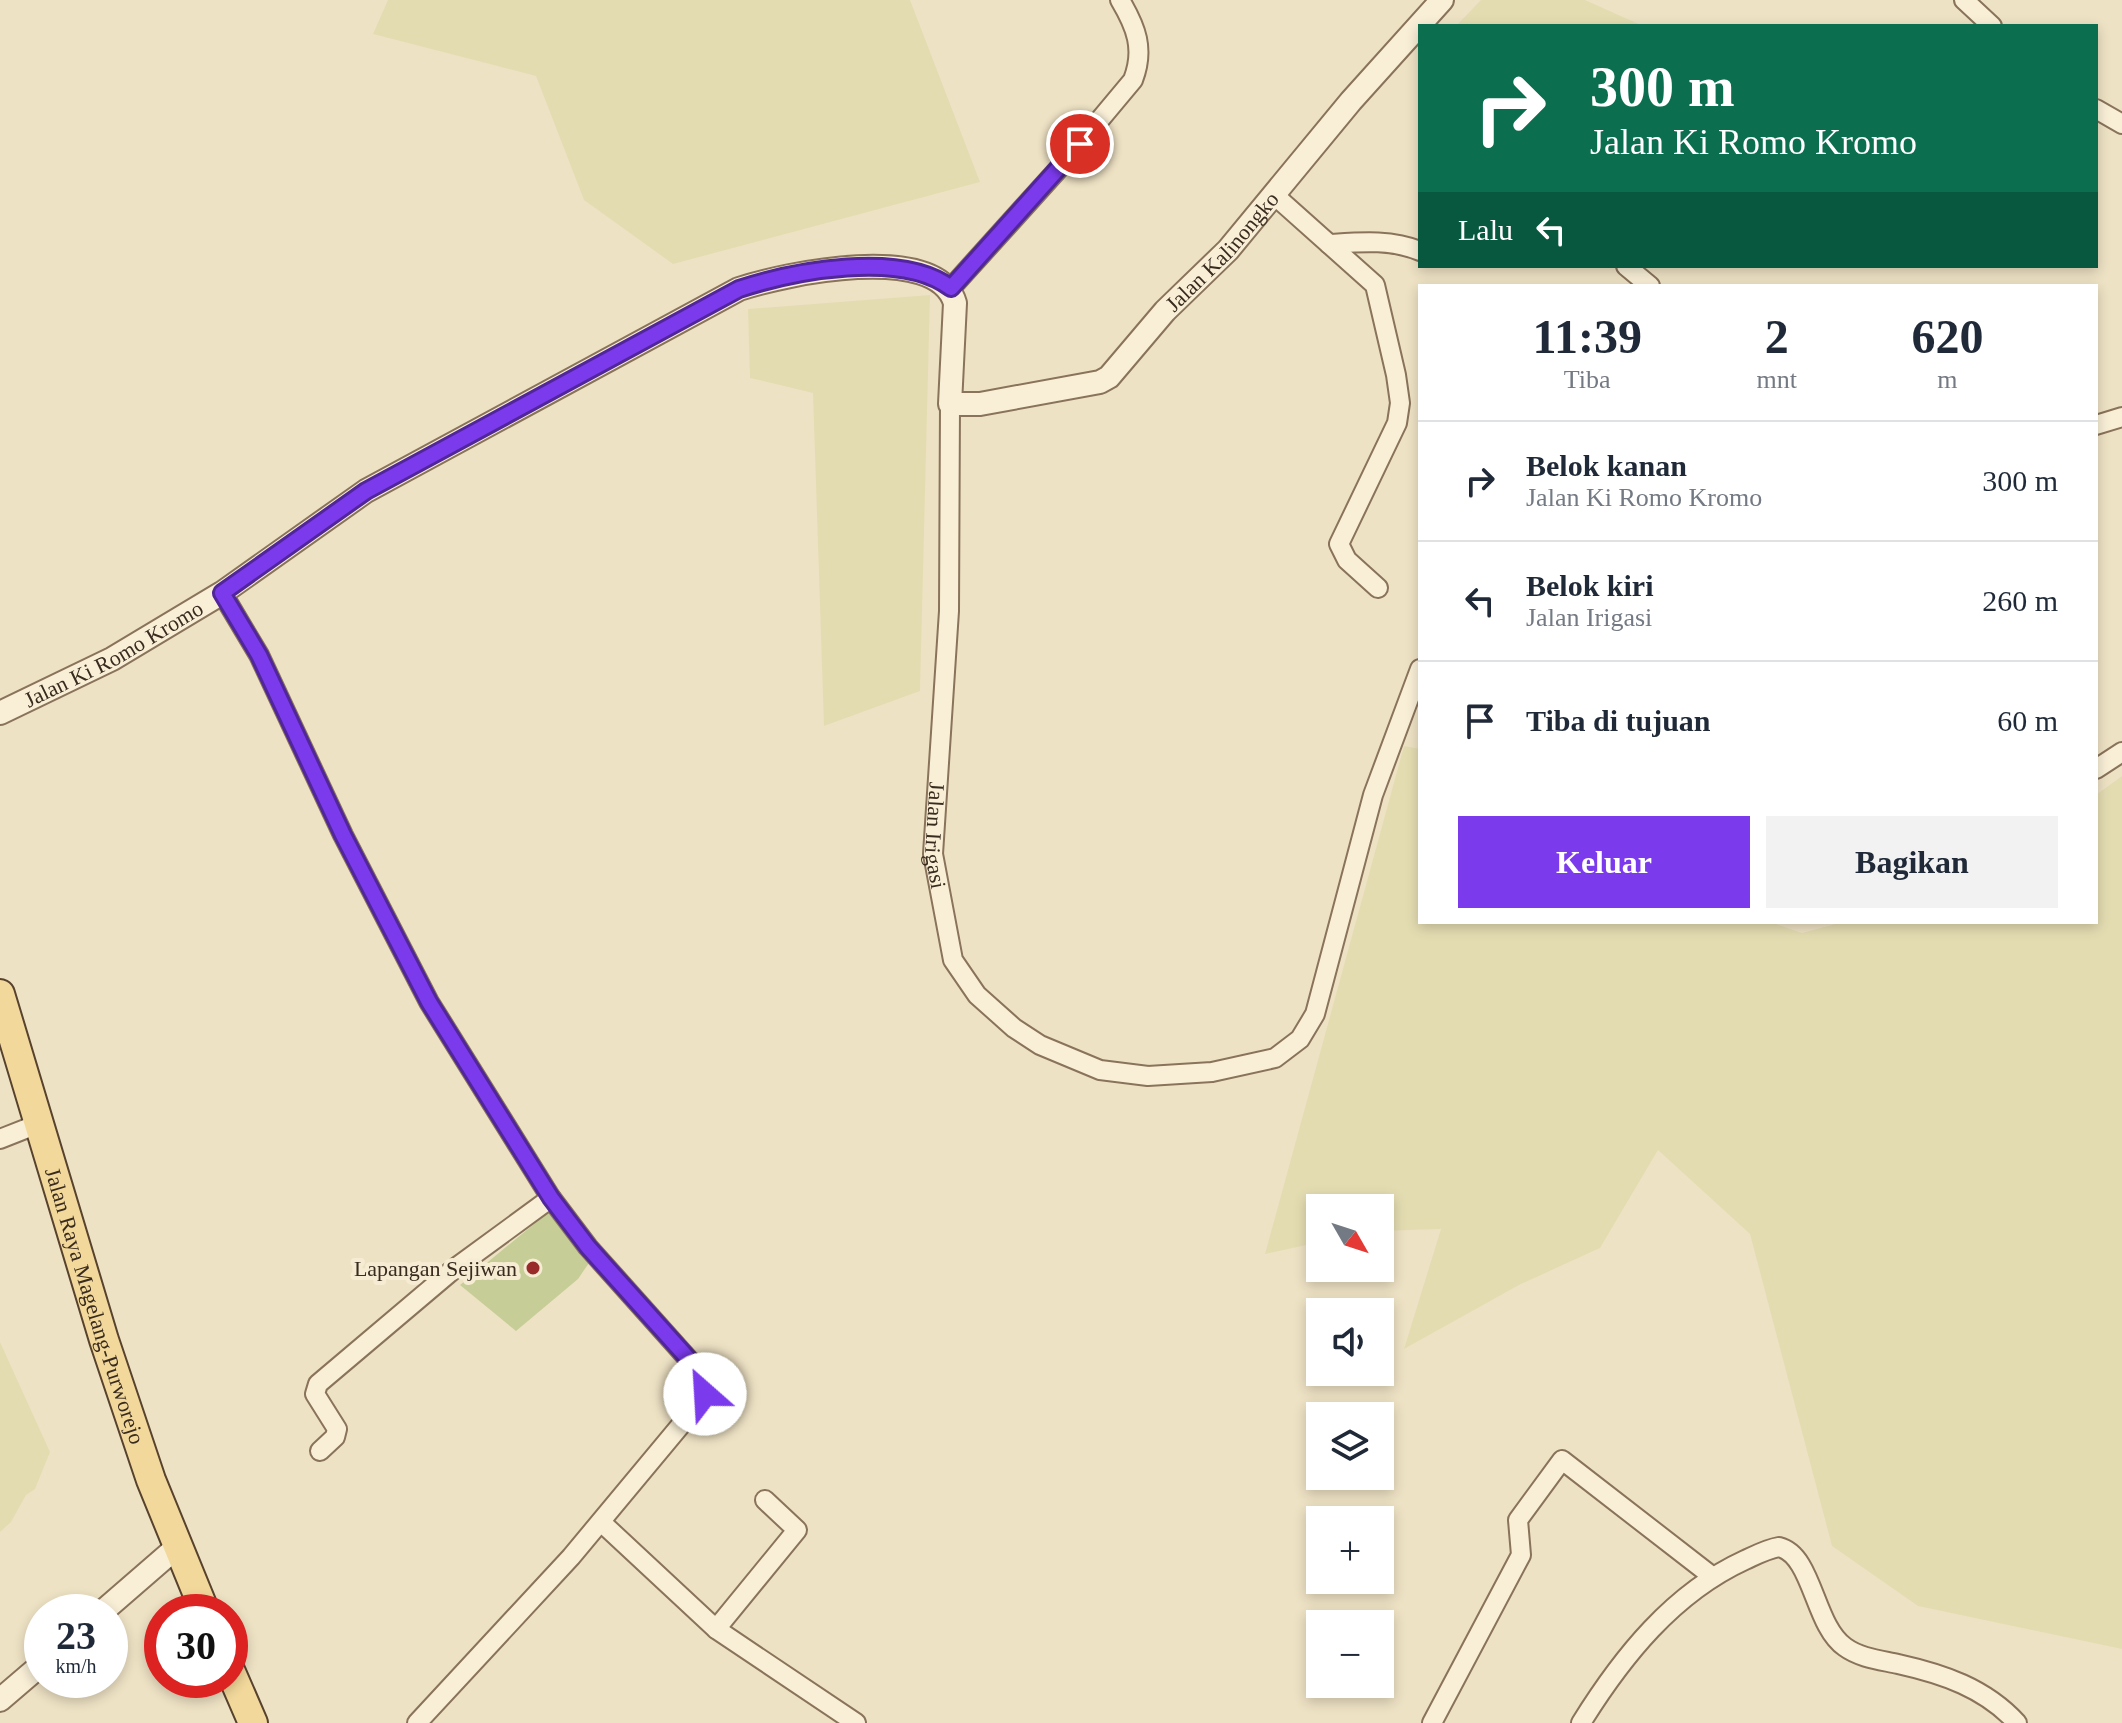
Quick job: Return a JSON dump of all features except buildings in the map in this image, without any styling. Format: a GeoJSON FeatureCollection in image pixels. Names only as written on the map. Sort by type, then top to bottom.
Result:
{"type":"FeatureCollection","features":[{"type":"Feature","properties":{"kind":"main road","name":"Jalan Raya Magelang-Purworejo"},"geometry":{"type":"LineString","coordinates":[[0,994],[109,1354],[177,1547],[197,1594]]}},
{"type":"Feature","properties":{"kind":"main road"},"geometry":{"type":"LineString","coordinates":[[242,1698],[253,1723]]}},
{"type":"Feature","properties":{"kind":"street"},"geometry":{"type":"LineString","coordinates":[[951,288],[1062,165],[1133,80],[1139,66],[1139,41],[1120,0]]}},
{"type":"Feature","properties":{"kind":"street","name":"Jalan Kalinongko"},"geometry":{"type":"LineString","coordinates":[[1421,24],[1442,0]]}},
{"type":"Feature","properties":{"kind":"street"},"geometry":{"type":"LineString","coordinates":[[1964,0],[1990,24]]}},
{"type":"Feature","properties":{"kind":"street","name":"Jalan Kalinongko"},"geometry":{"type":"LineString","coordinates":[[950,404],[980,404],[1086,387],[1109,377],[1165,311],[1228,250],[1418,28]]}},
{"type":"Feature","properties":{"kind":"street"},"geometry":{"type":"LineString","coordinates":[[2098,110],[2122,124]]}},
{"type":"Feature","properties":{"kind":"street"},"geometry":{"type":"LineString","coordinates":[[1273,194],[1375,285],[1399,393],[1400,414],[1339,541],[1339,548],[1347,560],[1378,588]]}},
{"type":"Feature","properties":{"kind":"street"},"geometry":{"type":"LineString","coordinates":[[1329,244],[1372,242],[1406,245],[1418,250]]}},
{"type":"Feature","properties":{"kind":"street","name":"Jalan Ki Romo Kromo"},"geometry":{"type":"LineString","coordinates":[[0,713],[112,659],[222,593],[366,491],[739,289],[785,275],[866,268],[923,273],[951,288]]}},
{"type":"Feature","properties":{"kind":"street"},"geometry":{"type":"LineString","coordinates":[[1628,268],[1648,284]]}},
{"type":"Feature","properties":{"kind":"street","name":"Jalan Irigasi"},"geometry":{"type":"LineString","coordinates":[[951,288],[955,303],[950,404],[949,611],[933,854],[953,960],[991,1009],[1040,1045],[1100,1070],[1148,1076],[1212,1072],[1275,1058],[1300,1039],[1315,1014],[1373,795],[1418,674]]}},
{"type":"Feature","properties":{"kind":"street"},"geometry":{"type":"LineString","coordinates":[[2098,424],[2122,417]]}},
{"type":"Feature","properties":{"kind":"street"},"geometry":{"type":"LineString","coordinates":[[222,593],[259,655],[343,835],[429,1002],[551,1198],[588,1247],[701,1373],[706,1385],[700,1402],[601,1522],[417,1723]]}},
{"type":"Feature","properties":{"kind":"street"},"geometry":{"type":"LineString","coordinates":[[2098,768],[2122,752]]}},
{"type":"Feature","properties":{"kind":"street"},"geometry":{"type":"LineString","coordinates":[[0,1139],[38,1124]]}},
{"type":"Feature","properties":{"kind":"street"},"geometry":{"type":"LineString","coordinates":[[320,1451],[335,1437],[337,1429],[315,1394],[318,1384],[454,1269],[551,1198]]}},
{"type":"Feature","properties":{"kind":"street"},"geometry":{"type":"LineString","coordinates":[[1432,1723],[1521,1555],[1518,1520],[1562,1460],[1713,1577]]}},
{"type":"Feature","properties":{"kind":"street"},"geometry":{"type":"LineString","coordinates":[[716,1629],[797,1530],[765,1500]]}},
{"type":"Feature","properties":{"kind":"street"},"geometry":{"type":"LineString","coordinates":[[601,1522],[716,1629],[856,1723]]}},
{"type":"Feature","properties":{"kind":"street"},"geometry":{"type":"LineString","coordinates":[[123,1594],[177,1547]]}},
{"type":"Feature","properties":{"kind":"street"},"geometry":{"type":"LineString","coordinates":[[1581,1723],[1627,1657],[1674,1606],[1713,1577],[1771,1549],[1786,1549],[1797,1558],[1829,1630],[1846,1648],[1965,1683],[1997,1704],[2017,1723]]}},
{"type":"Feature","properties":{"kind":"street"},"geometry":{"type":"LineString","coordinates":[[0,1700],[24,1679]]}},
{"type":"Feature","properties":{"kind":"shaded area"},"geometry":{"type":"Polygon","coordinates":[[[388,0],[910,0],[980,182],[673,264],[584,200],[536,76],[373,34],[388,0]]]}},
{"type":"Feature","properties":{"kind":"shaded area"},"geometry":{"type":"Polygon","coordinates":[[[1481,0],[1585,0],[1639,24],[1458,24],[1481,0]]]}},
{"type":"Feature","properties":{"kind":"shaded area"},"geometry":{"type":"Polygon","coordinates":[[[930,295],[920,691],[824,726],[813,393],[750,378],[748,309],[930,295]]]}},
{"type":"Feature","properties":{"kind":"shaded area"},"geometry":{"type":"Polygon","coordinates":[[[1404,746],[1418,749],[1418,924],[1776,924],[1802,933],[1836,924],[2098,924],[2098,794],[2122,776],[2122,1649],[1918,1606],[1832,1546],[1750,1234],[1658,1150],[1600,1248],[1519,1285],[1404,1349],[1441,1229],[1394,1231],[1394,1194],[1306,1194],[1306,1245],[1265,1254],[1404,746]]]}},
{"type":"Feature","properties":{"kind":"shaded area"},"geometry":{"type":"Polygon","coordinates":[[[0,1342],[50,1452],[35,1489],[26,1495],[11,1522],[0,1532],[0,1342]]]}},
{"type":"Feature","properties":{"kind":"green space","name":"Lapangan Sejiwan"},"geometry":{"type":"Polygon","coordinates":[[[551,1210],[593,1257],[578,1279],[516,1331],[460,1285],[551,1210]]]}},
{"type":"Feature","properties":{"kind":"place","name":"Lapangan Sejiwan"},"geometry":{"type":"Point","coordinates":[533,1268]}},
{"type":"Feature","properties":{"kind":"route"},"geometry":{"type":"LineString","coordinates":[[705,1394],[706,1385],[701,1373],[588,1247],[551,1198],[429,1002],[343,835],[259,655],[222,593],[366,491],[739,289],[785,275],[852,268],[923,273],[951,288],[1080,144]]}}]}
